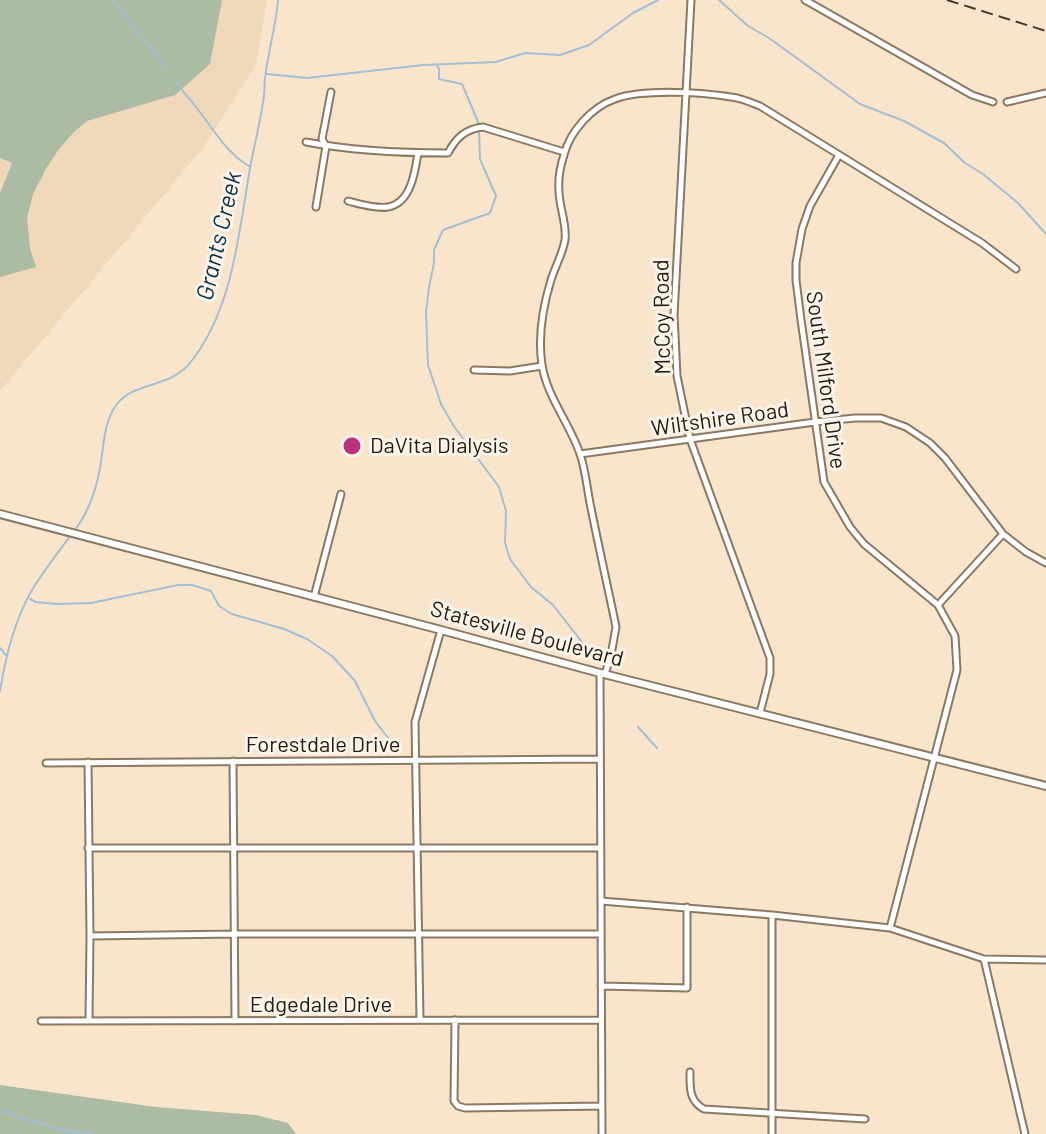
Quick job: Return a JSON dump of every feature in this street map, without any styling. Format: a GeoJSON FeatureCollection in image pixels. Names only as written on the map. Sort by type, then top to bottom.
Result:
{"type":"FeatureCollection","features":[{"type":"Feature","properties":{"kind":"main road","name":"Statesville Boulevard"},"geometry":{"type":"LineString","coordinates":[[0,514],[602,674],[1046,786]]}},
{"type":"Feature","properties":{"kind":"street","name":"McCoy Road"},"geometry":{"type":"LineString","coordinates":[[691,0],[674,315],[677,376],[690,439],[770,658],[770,674],[760,713]]}},
{"type":"Feature","properties":{"kind":"street"},"geometry":{"type":"LineString","coordinates":[[805,0],[972,95],[993,102]]}},
{"type":"Feature","properties":{"kind":"street"},"geometry":{"type":"LineString","coordinates":[[316,207],[326,146],[322,139],[331,92]]}},
{"type":"Feature","properties":{"kind":"street"},"geometry":{"type":"LineString","coordinates":[[1007,102],[1046,93]]}},
{"type":"Feature","properties":{"kind":"street"},"geometry":{"type":"LineString","coordinates":[[602,1134],[599,759],[602,674],[611,655],[616,627],[580,454],[551,394],[542,366],[545,306],[565,241],[559,192],[564,152],[575,130],[606,103],[632,94],[730,96],[760,106],[982,243],[1016,269]]}},
{"type":"Feature","properties":{"kind":"street"},"geometry":{"type":"LineString","coordinates":[[306,142],[389,153],[448,153],[456,138],[473,128],[483,127],[564,152]]}},
{"type":"Feature","properties":{"kind":"street"},"geometry":{"type":"LineString","coordinates":[[348,201],[386,207],[400,201],[407,194],[418,153]]}},
{"type":"Feature","properties":{"kind":"street","name":"South Milford Drive"},"geometry":{"type":"LineString","coordinates":[[839,155],[810,206],[796,263],[824,482],[850,527],[864,544],[938,605],[955,636],[957,670],[890,928]]}},
{"type":"Feature","properties":{"kind":"street"},"geometry":{"type":"LineString","coordinates":[[474,370],[510,371],[542,366]]}},
{"type":"Feature","properties":{"kind":"street","name":"Wiltshire Road"},"geometry":{"type":"LineString","coordinates":[[580,454],[815,422],[881,418],[918,434],[945,458],[1003,534],[1046,563]]}},
{"type":"Feature","properties":{"kind":"street"},"geometry":{"type":"LineString","coordinates":[[314,597],[341,494]]}},
{"type":"Feature","properties":{"kind":"street"},"geometry":{"type":"LineString","coordinates":[[938,605],[1003,534]]}},
{"type":"Feature","properties":{"kind":"street"},"geometry":{"type":"LineString","coordinates":[[420,1020],[415,722],[441,630]]}},
{"type":"Feature","properties":{"kind":"street","name":"Forestdale Drive"},"geometry":{"type":"LineString","coordinates":[[46,763],[599,759]]}},
{"type":"Feature","properties":{"kind":"street"},"geometry":{"type":"LineString","coordinates":[[233,761],[235,1021]]}},
{"type":"Feature","properties":{"kind":"street"},"geometry":{"type":"LineString","coordinates":[[88,762],[89,1021]]}},
{"type":"Feature","properties":{"kind":"street"},"geometry":{"type":"LineString","coordinates":[[88,848],[600,848]]}},
{"type":"Feature","properties":{"kind":"street"},"geometry":{"type":"LineString","coordinates":[[601,901],[890,928],[984,959],[1046,960]]}},
{"type":"Feature","properties":{"kind":"street"},"geometry":{"type":"LineString","coordinates":[[601,986],[687,988],[687,907]]}},
{"type":"Feature","properties":{"kind":"street"},"geometry":{"type":"LineString","coordinates":[[772,915],[772,1134]]}},
{"type":"Feature","properties":{"kind":"street"},"geometry":{"type":"LineString","coordinates":[[90,936],[601,934]]}},
{"type":"Feature","properties":{"kind":"street"},"geometry":{"type":"LineString","coordinates":[[984,959],[1025,1134]]}},
{"type":"Feature","properties":{"kind":"street"},"geometry":{"type":"LineString","coordinates":[[455,1020],[454,1101],[458,1106],[602,1106]]}},
{"type":"Feature","properties":{"kind":"street","name":"Edgedale Drive"},"geometry":{"type":"LineString","coordinates":[[41,1021],[601,1020]]}},
{"type":"Feature","properties":{"kind":"street"},"geometry":{"type":"LineString","coordinates":[[690,1072],[693,1100],[704,1109],[865,1119]]}},
{"type":"Feature","properties":{"kind":"shaded area"},"geometry":{"type":"Polygon","coordinates":[[[0,0],[267,0],[256,65],[203,148],[0,391],[0,0]]]}},
{"type":"Feature","properties":{"kind":"green space"},"geometry":{"type":"Polygon","coordinates":[[[0,0],[222,0],[210,64],[175,95],[87,121],[59,149],[33,194],[27,218],[30,249],[36,267],[0,277],[0,193],[12,163],[0,158],[0,0]]]}},
{"type":"Feature","properties":{"kind":"green space"},"geometry":{"type":"Polygon","coordinates":[[[0,1085],[156,1107],[256,1115],[288,1123],[296,1134],[0,1134],[0,1085]]]}},
{"type":"Feature","properties":{"kind":"waterway"},"geometry":{"type":"LineString","coordinates":[[113,0],[167,69]]}},
{"type":"Feature","properties":{"kind":"waterway","name":"Grants Creek"},"geometry":{"type":"LineString","coordinates":[[75,530],[94,493],[112,411],[132,392],[182,371],[204,342],[216,319],[238,244],[278,0]]}},
{"type":"Feature","properties":{"kind":"waterway"},"geometry":{"type":"LineString","coordinates":[[267,74],[307,78],[423,65],[496,62],[525,53],[560,55],[589,45],[633,13],[658,0]]}},
{"type":"Feature","properties":{"kind":"waterway"},"geometry":{"type":"LineString","coordinates":[[719,0],[748,26],[860,104],[904,121],[944,143],[1018,203],[1046,234]]}},
{"type":"Feature","properties":{"kind":"waterway"},"geometry":{"type":"LineString","coordinates":[[437,65],[439,79],[462,84],[479,124]]}},
{"type":"Feature","properties":{"kind":"waterway"},"geometry":{"type":"LineString","coordinates":[[176,81],[226,147],[249,166]]}},
{"type":"Feature","properties":{"kind":"waterway"},"geometry":{"type":"LineString","coordinates":[[479,132],[480,159],[496,196],[490,213],[443,230],[434,250],[426,312],[428,365],[441,404],[453,425],[499,487],[506,511],[505,543],[510,559],[531,587],[553,605],[593,656]]}},
{"type":"Feature","properties":{"kind":"waterway","name":"Grants Creek"},"geometry":{"type":"LineString","coordinates":[[0,691],[8,650],[22,610],[35,585],[71,535]]}},
{"type":"Feature","properties":{"kind":"waterway"},"geometry":{"type":"LineString","coordinates":[[30,599],[57,604],[91,603],[178,585],[192,585],[211,591],[219,606],[232,614],[284,629],[307,639],[332,656],[355,681],[375,721],[396,748]]}},
{"type":"Feature","properties":{"kind":"waterway"},"geometry":{"type":"LineString","coordinates":[[0,648],[6,655]]}},
{"type":"Feature","properties":{"kind":"waterway"},"geometry":{"type":"LineString","coordinates":[[638,727],[657,748]]}},
{"type":"Feature","properties":{"kind":"waterway"},"geometry":{"type":"LineString","coordinates":[[0,1111],[61,1130],[92,1134]]}},
{"type":"Feature","properties":{"kind":"railway"},"geometry":{"type":"LineString","coordinates":[[947,0],[1046,31]]}},
{"type":"Feature","properties":{"kind":"place","name":"DaVita Dialysis"},"geometry":{"type":"Point","coordinates":[352,446]}}]}
